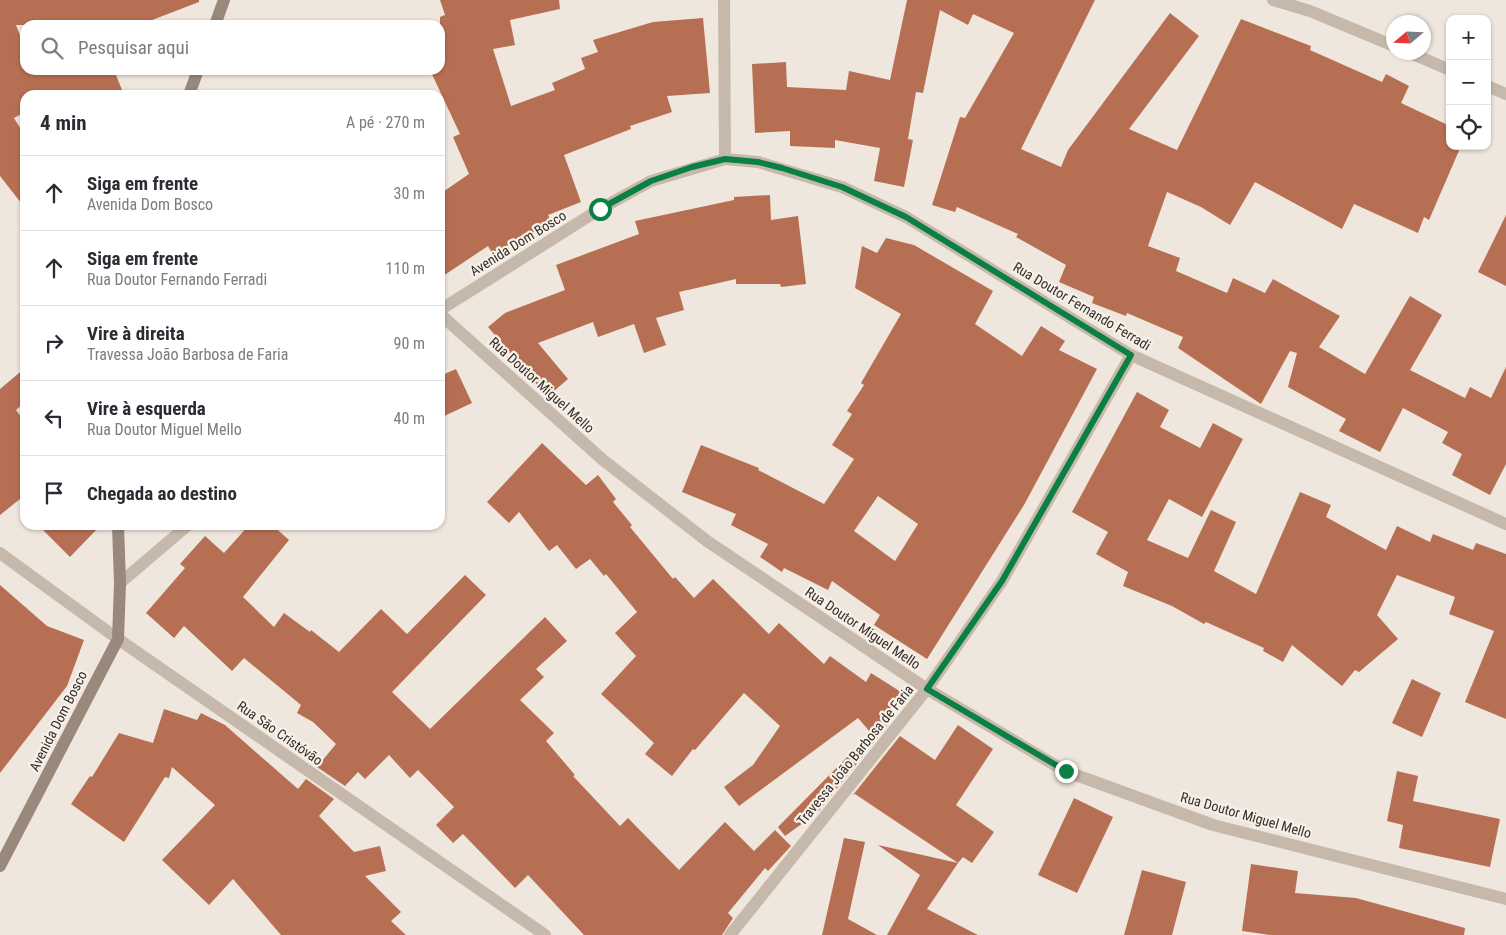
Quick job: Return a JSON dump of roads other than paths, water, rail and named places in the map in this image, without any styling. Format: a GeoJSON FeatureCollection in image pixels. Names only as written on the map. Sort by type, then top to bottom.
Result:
{"type":"FeatureCollection","features":[{"type":"Feature","properties":{"kind":"street"},"geometry":{"type":"LineString","coordinates":[[217,20],[224,0]]}},
{"type":"Feature","properties":{"kind":"street"},"geometry":{"type":"LineString","coordinates":[[724,0],[725,159]]}},
{"type":"Feature","properties":{"kind":"street"},"geometry":{"type":"LineString","coordinates":[[1273,0],[1313,6],[1386,42]]}},
{"type":"Feature","properties":{"kind":"street"},"geometry":{"type":"LineString","coordinates":[[1427,60],[1446,68]]}},
{"type":"Feature","properties":{"kind":"street"},"geometry":{"type":"LineString","coordinates":[[191,90],[196,75]]}},
{"type":"Feature","properties":{"kind":"street"},"geometry":{"type":"LineString","coordinates":[[1491,88],[1506,94]]}},
{"type":"Feature","properties":{"kind":"street","name":"Avenida Dom Bosco"},"geometry":{"type":"LineString","coordinates":[[445,309],[600,209],[651,181],[692,167],[725,159]]}},
{"type":"Feature","properties":{"kind":"street","name":"Rua Doutor Fernando Ferradi"},"geometry":{"type":"LineString","coordinates":[[725,159],[758,162],[842,187],[906,217],[1131,355],[1506,524]]}},
{"type":"Feature","properties":{"kind":"street","name":"Rua Doutor Miguel Mello"},"geometry":{"type":"LineString","coordinates":[[445,317],[603,460],[700,535],[927,689],[1075,775],[1213,824],[1506,899]]}},
{"type":"Feature","properties":{"kind":"street","name":"Travessa João Barbosa de Faria"},"geometry":{"type":"LineString","coordinates":[[730,935],[927,689],[1002,581],[1131,355]]}},
{"type":"Feature","properties":{"kind":"street","name":"Avenida Dom Bosco"},"geometry":{"type":"LineString","coordinates":[[0,866],[118,639],[120,583],[118,530]]}},
{"type":"Feature","properties":{"kind":"street"},"geometry":{"type":"LineString","coordinates":[[120,583],[182,530]]}},
{"type":"Feature","properties":{"kind":"street","name":"Rua São Cristóvão"},"geometry":{"type":"LineString","coordinates":[[0,553],[118,639],[544,935]]}}]}
